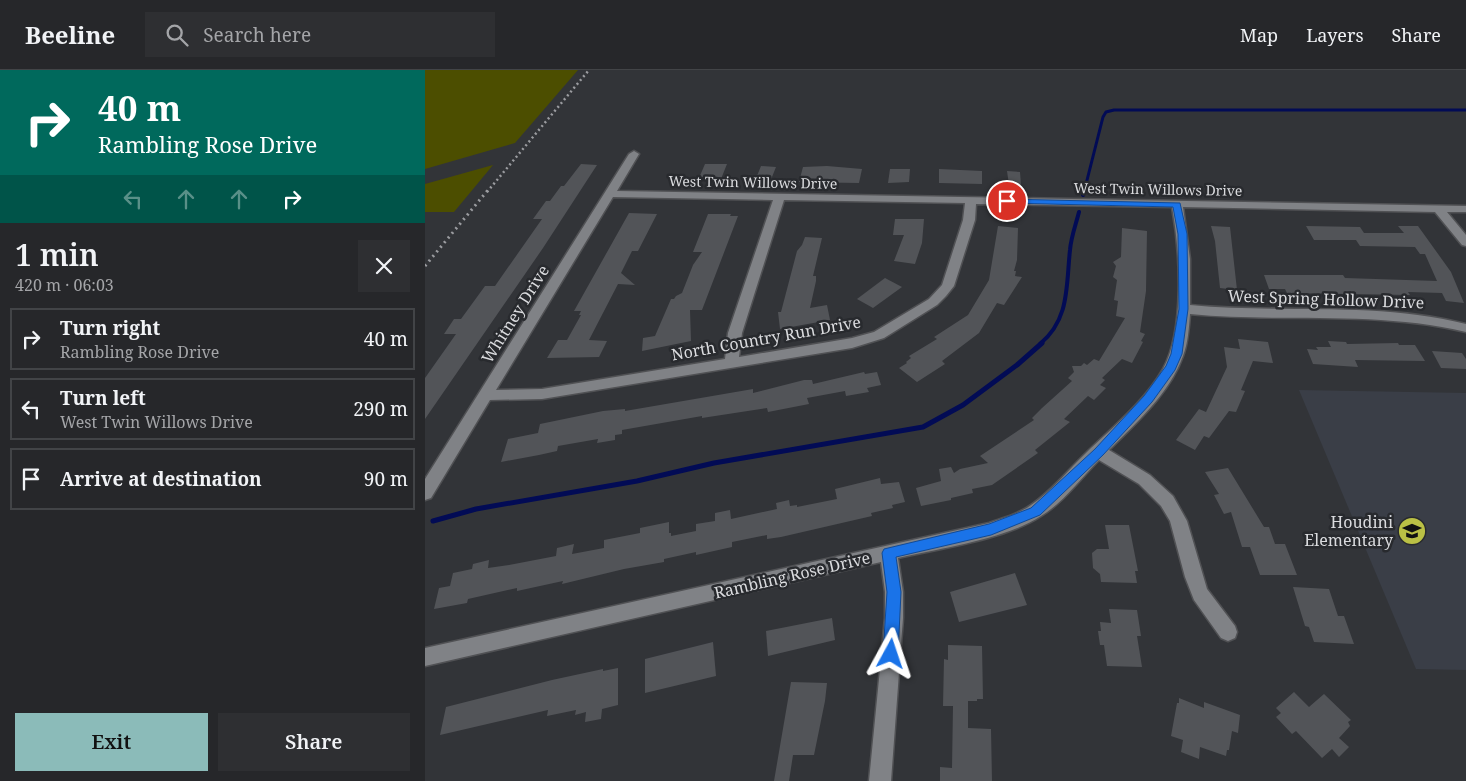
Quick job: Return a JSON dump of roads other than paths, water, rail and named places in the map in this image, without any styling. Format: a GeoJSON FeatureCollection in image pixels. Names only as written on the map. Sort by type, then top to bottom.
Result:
{"type":"FeatureCollection","features":[{"type":"Feature","properties":{"kind":"street","name":"Whitney Drive"},"geometry":{"type":"LineString","coordinates":[[425,493],[634,154]]}},
{"type":"Feature","properties":{"kind":"street","name":"West Twin Willows Drive"},"geometry":{"type":"LineString","coordinates":[[610,194],[1466,209]]}},
{"type":"Feature","properties":{"kind":"street"},"geometry":{"type":"LineString","coordinates":[[731,362],[735,333],[779,198]]}},
{"type":"Feature","properties":{"kind":"street","name":"North Country Run Drive"},"geometry":{"type":"LineString","coordinates":[[486,395],[542,394],[869,339],[879,335],[933,302],[948,286],[969,220],[971,200]]}},
{"type":"Feature","properties":{"kind":"street","name":"Rambling Rose Drive"},"geometry":{"type":"LineString","coordinates":[[425,657],[991,530],[1035,511],[1099,452],[1148,399],[1171,368],[1177,354],[1183,309],[1182,234],[1177,204]]}},
{"type":"Feature","properties":{"kind":"street"},"geometry":{"type":"LineString","coordinates":[[1439,209],[1466,243]]}},
{"type":"Feature","properties":{"kind":"street","name":"West Spring Hollow Drive"},"geometry":{"type":"LineString","coordinates":[[1183,309],[1388,316],[1433,320],[1466,328]]}},
{"type":"Feature","properties":{"kind":"street"},"geometry":{"type":"LineString","coordinates":[[1099,452],[1122,464],[1167,500],[1177,516],[1198,588],[1208,607],[1228,632]]}},
{"type":"Feature","properties":{"kind":"street"},"geometry":{"type":"LineString","coordinates":[[880,781],[894,618],[894,592],[888,553]]}},
{"type":"Feature","properties":{"kind":"waterway"},"geometry":{"type":"LineString","coordinates":[[1084,192],[1103,117],[1106,112],[1114,110],[1466,110]]}},
{"type":"Feature","properties":{"kind":"waterway"},"geometry":{"type":"LineString","coordinates":[[1083,195],[1084,190]]}},
{"type":"Feature","properties":{"kind":"waterway"},"geometry":{"type":"LineString","coordinates":[[1040,344],[1050,334],[1062,313],[1067,289],[1072,235],[1079,212]]}},
{"type":"Feature","properties":{"kind":"waterway"},"geometry":{"type":"LineString","coordinates":[[433,521],[476,509],[637,481],[714,463],[923,427],[963,405],[1017,365],[1042,343]]}},
{"type":"Feature","properties":{"kind":"railway"},"geometry":{"type":"LineString","coordinates":[[487,192],[589,70]]}},
{"type":"Feature","properties":{"kind":"railway"},"geometry":{"type":"LineString","coordinates":[[425,266],[488,190]]}},
{"type":"Feature","properties":{"kind":"place","name":"Houdini Elementary"},"geometry":{"type":"Point","coordinates":[1412,531]}}]}
